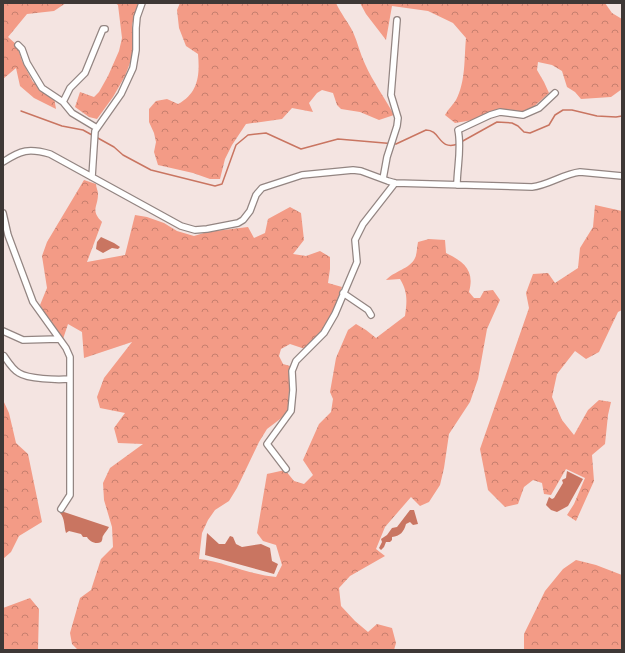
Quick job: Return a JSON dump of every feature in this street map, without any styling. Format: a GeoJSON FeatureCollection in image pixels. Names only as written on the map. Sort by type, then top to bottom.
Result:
{"type":"FeatureCollection","features":[{"type":"Feature","properties":{"kind":"street"},"geometry":{"type":"LineString","coordinates":[[92,177],[94,136],[97,128],[121,94],[133,68],[136,50],[137,17],[142,3]]}},
{"type":"Feature","properties":{"kind":"street"},"geometry":{"type":"LineString","coordinates":[[383,179],[398,118],[391,96],[396,20]]}},
{"type":"Feature","properties":{"kind":"street"},"geometry":{"type":"LineString","coordinates":[[63,102],[70,88],[85,72],[103,29],[105,29]]}},
{"type":"Feature","properties":{"kind":"street"},"geometry":{"type":"LineString","coordinates":[[18,45],[22,49],[27,63],[42,88],[63,102],[72,113],[97,128]]}},
{"type":"Feature","properties":{"kind":"street"},"geometry":{"type":"LineString","coordinates":[[457,185],[460,142],[458,130],[500,112],[524,116],[539,108],[555,93]]}},
{"type":"Feature","properties":{"kind":"street"},"geometry":{"type":"LineString","coordinates":[[3,162],[23,151],[41,151],[50,154],[181,226],[195,230],[238,223],[250,212],[256,195],[262,188],[302,175],[353,170],[396,183],[532,188],[546,185],[566,176],[580,172],[622,176]]}},
{"type":"Feature","properties":{"kind":"street"},"geometry":{"type":"LineString","coordinates":[[286,468],[267,444],[291,411],[293,390],[292,371],[296,361],[324,333],[335,314],[357,262],[355,240],[363,224],[396,183]]}},
{"type":"Feature","properties":{"kind":"street"},"geometry":{"type":"LineString","coordinates":[[3,213],[5,236],[33,302],[66,348],[70,357],[70,495],[61,509]]}},
{"type":"Feature","properties":{"kind":"street"},"geometry":{"type":"LineString","coordinates":[[343,293],[368,310],[371,315]]}},
{"type":"Feature","properties":{"kind":"street"},"geometry":{"type":"LineString","coordinates":[[3,330],[24,340],[59,339]]}},
{"type":"Feature","properties":{"kind":"street"},"geometry":{"type":"LineString","coordinates":[[4,356],[17,372],[24,376],[58,380],[69,379]]}},
{"type":"Feature","properties":{"kind":"green space"},"geometry":{"type":"Polygon","coordinates":[[[3,3],[66,3],[54,11],[27,14],[8,37],[17,45],[22,61],[33,82],[54,97],[56,109],[34,98],[20,86],[16,68],[3,79],[3,3]]]}},
{"type":"Feature","properties":{"kind":"green space"},"geometry":{"type":"Polygon","coordinates":[[[115,3],[138,3],[132,25],[133,55],[125,76],[113,97],[97,119],[89,117],[75,107],[80,92],[94,97],[99,92],[119,51],[122,38],[118,5],[115,3]]]}},
{"type":"Feature","properties":{"kind":"green space"},"geometry":{"type":"Polygon","coordinates":[[[180,3],[336,3],[353,32],[368,71],[394,115],[379,120],[360,112],[341,109],[337,105],[333,93],[322,90],[317,93],[309,103],[313,112],[292,108],[282,119],[246,124],[232,145],[225,159],[220,179],[210,179],[193,173],[158,165],[154,152],[156,142],[149,122],[149,109],[156,101],[167,99],[178,104],[185,100],[194,89],[199,70],[198,54],[186,46],[179,28],[177,10],[180,3]]]}},
{"type":"Feature","properties":{"kind":"green space"},"geometry":{"type":"Polygon","coordinates":[[[360,3],[605,3],[612,13],[622,19],[622,89],[611,97],[581,99],[575,92],[567,87],[562,71],[552,65],[538,62],[537,70],[549,93],[529,111],[505,112],[479,119],[455,123],[445,115],[456,100],[462,85],[466,38],[453,23],[428,11],[392,6],[386,40],[366,14],[360,3]]]}},
{"type":"Feature","properties":{"kind":"green space"},"geometry":{"type":"Polygon","coordinates":[[[84,180],[96,184],[98,198],[95,211],[98,218],[102,222],[87,262],[125,255],[135,215],[147,217],[164,223],[177,231],[194,236],[207,232],[248,227],[254,238],[265,233],[268,219],[290,207],[301,213],[304,240],[293,254],[306,256],[320,251],[330,257],[328,283],[342,287],[333,312],[321,331],[305,349],[290,344],[281,349],[279,356],[283,364],[290,366],[288,413],[267,429],[229,501],[215,510],[208,520],[202,533],[199,559],[257,574],[276,577],[282,565],[276,545],[263,541],[257,533],[267,474],[285,470],[294,481],[304,484],[313,475],[303,460],[319,424],[331,412],[333,399],[330,392],[336,358],[348,330],[356,324],[376,338],[405,316],[406,297],[403,284],[400,279],[386,280],[413,262],[416,255],[418,242],[429,239],[445,240],[446,253],[463,263],[469,272],[469,292],[474,298],[480,298],[484,291],[493,290],[500,300],[487,329],[478,379],[470,402],[449,434],[440,485],[429,502],[420,506],[411,497],[385,527],[376,549],[385,556],[350,576],[339,588],[341,606],[368,632],[377,624],[392,628],[396,643],[394,650],[78,650],[72,644],[70,633],[80,598],[91,590],[101,559],[113,547],[112,527],[104,500],[103,483],[110,468],[143,444],[118,443],[114,428],[125,413],[100,408],[97,397],[104,378],[132,342],[84,358],[82,332],[68,324],[62,342],[40,305],[47,288],[42,256],[47,242],[84,180]]]}},
{"type":"Feature","properties":{"kind":"green space"},"geometry":{"type":"Polygon","coordinates":[[[595,205],[622,211],[622,310],[618,312],[599,352],[586,359],[575,351],[557,374],[552,397],[562,420],[574,435],[588,410],[599,400],[611,402],[605,444],[592,455],[594,481],[576,521],[567,515],[574,504],[585,478],[566,469],[551,495],[544,494],[542,483],[533,480],[524,487],[518,504],[505,507],[488,490],[480,449],[529,308],[526,293],[533,274],[548,273],[555,283],[578,268],[580,248],[593,227],[595,205]]]}},
{"type":"Feature","properties":{"kind":"green space"},"geometry":{"type":"Polygon","coordinates":[[[3,400],[9,413],[16,443],[28,454],[42,522],[19,536],[11,552],[3,559],[3,400]]]}},
{"type":"Feature","properties":{"kind":"green space"},"geometry":{"type":"Polygon","coordinates":[[[576,560],[596,565],[622,575],[622,650],[524,650],[524,634],[545,591],[563,569],[576,560]]]}},
{"type":"Feature","properties":{"kind":"green space"},"geometry":{"type":"Polygon","coordinates":[[[30,598],[39,609],[38,650],[3,650],[3,608],[30,598]]]}},
{"type":"Feature","properties":{"kind":"shaded area"},"geometry":{"type":"Polygon","coordinates":[[[101,237],[120,247],[118,249],[112,248],[103,253],[96,249],[97,242],[101,237]]]}},
{"type":"Feature","properties":{"kind":"shaded area"},"geometry":{"type":"Polygon","coordinates":[[[567,471],[583,479],[568,506],[557,512],[551,510],[546,505],[549,497],[552,499],[554,498],[563,483],[562,480],[566,478],[567,471]]]}},
{"type":"Feature","properties":{"kind":"shaded area"},"geometry":{"type":"Polygon","coordinates":[[[410,510],[414,510],[418,524],[413,525],[410,522],[406,524],[401,533],[392,537],[390,542],[386,542],[381,550],[379,548],[382,542],[381,539],[387,535],[392,528],[397,527],[410,510]]]}},
{"type":"Feature","properties":{"kind":"shaded area"},"geometry":{"type":"Polygon","coordinates":[[[61,511],[109,527],[103,536],[102,541],[95,543],[87,537],[83,537],[81,534],[69,531],[66,533],[64,520],[60,513],[61,511]]]}},
{"type":"Feature","properties":{"kind":"shaded area"},"geometry":{"type":"Polygon","coordinates":[[[207,533],[219,544],[225,544],[230,536],[233,537],[236,544],[242,547],[261,544],[270,548],[272,561],[278,564],[274,574],[205,555],[207,533]]]}},
{"type":"Feature","properties":{"kind":"waterway"},"geometry":{"type":"LineString","coordinates":[[461,142],[497,122],[512,123],[524,132],[530,133],[549,125],[555,115],[563,110],[572,110],[597,116],[622,116]]}},
{"type":"Feature","properties":{"kind":"waterway"},"geometry":{"type":"LineString","coordinates":[[21,111],[62,126],[83,130],[92,135]]}},
{"type":"Feature","properties":{"kind":"waterway"},"geometry":{"type":"LineString","coordinates":[[96,137],[114,147],[123,155],[151,170],[215,186],[222,184],[236,145],[248,135],[266,133],[301,149],[338,139],[396,144],[426,130],[435,133],[443,143],[447,145],[458,144]]}}]}
